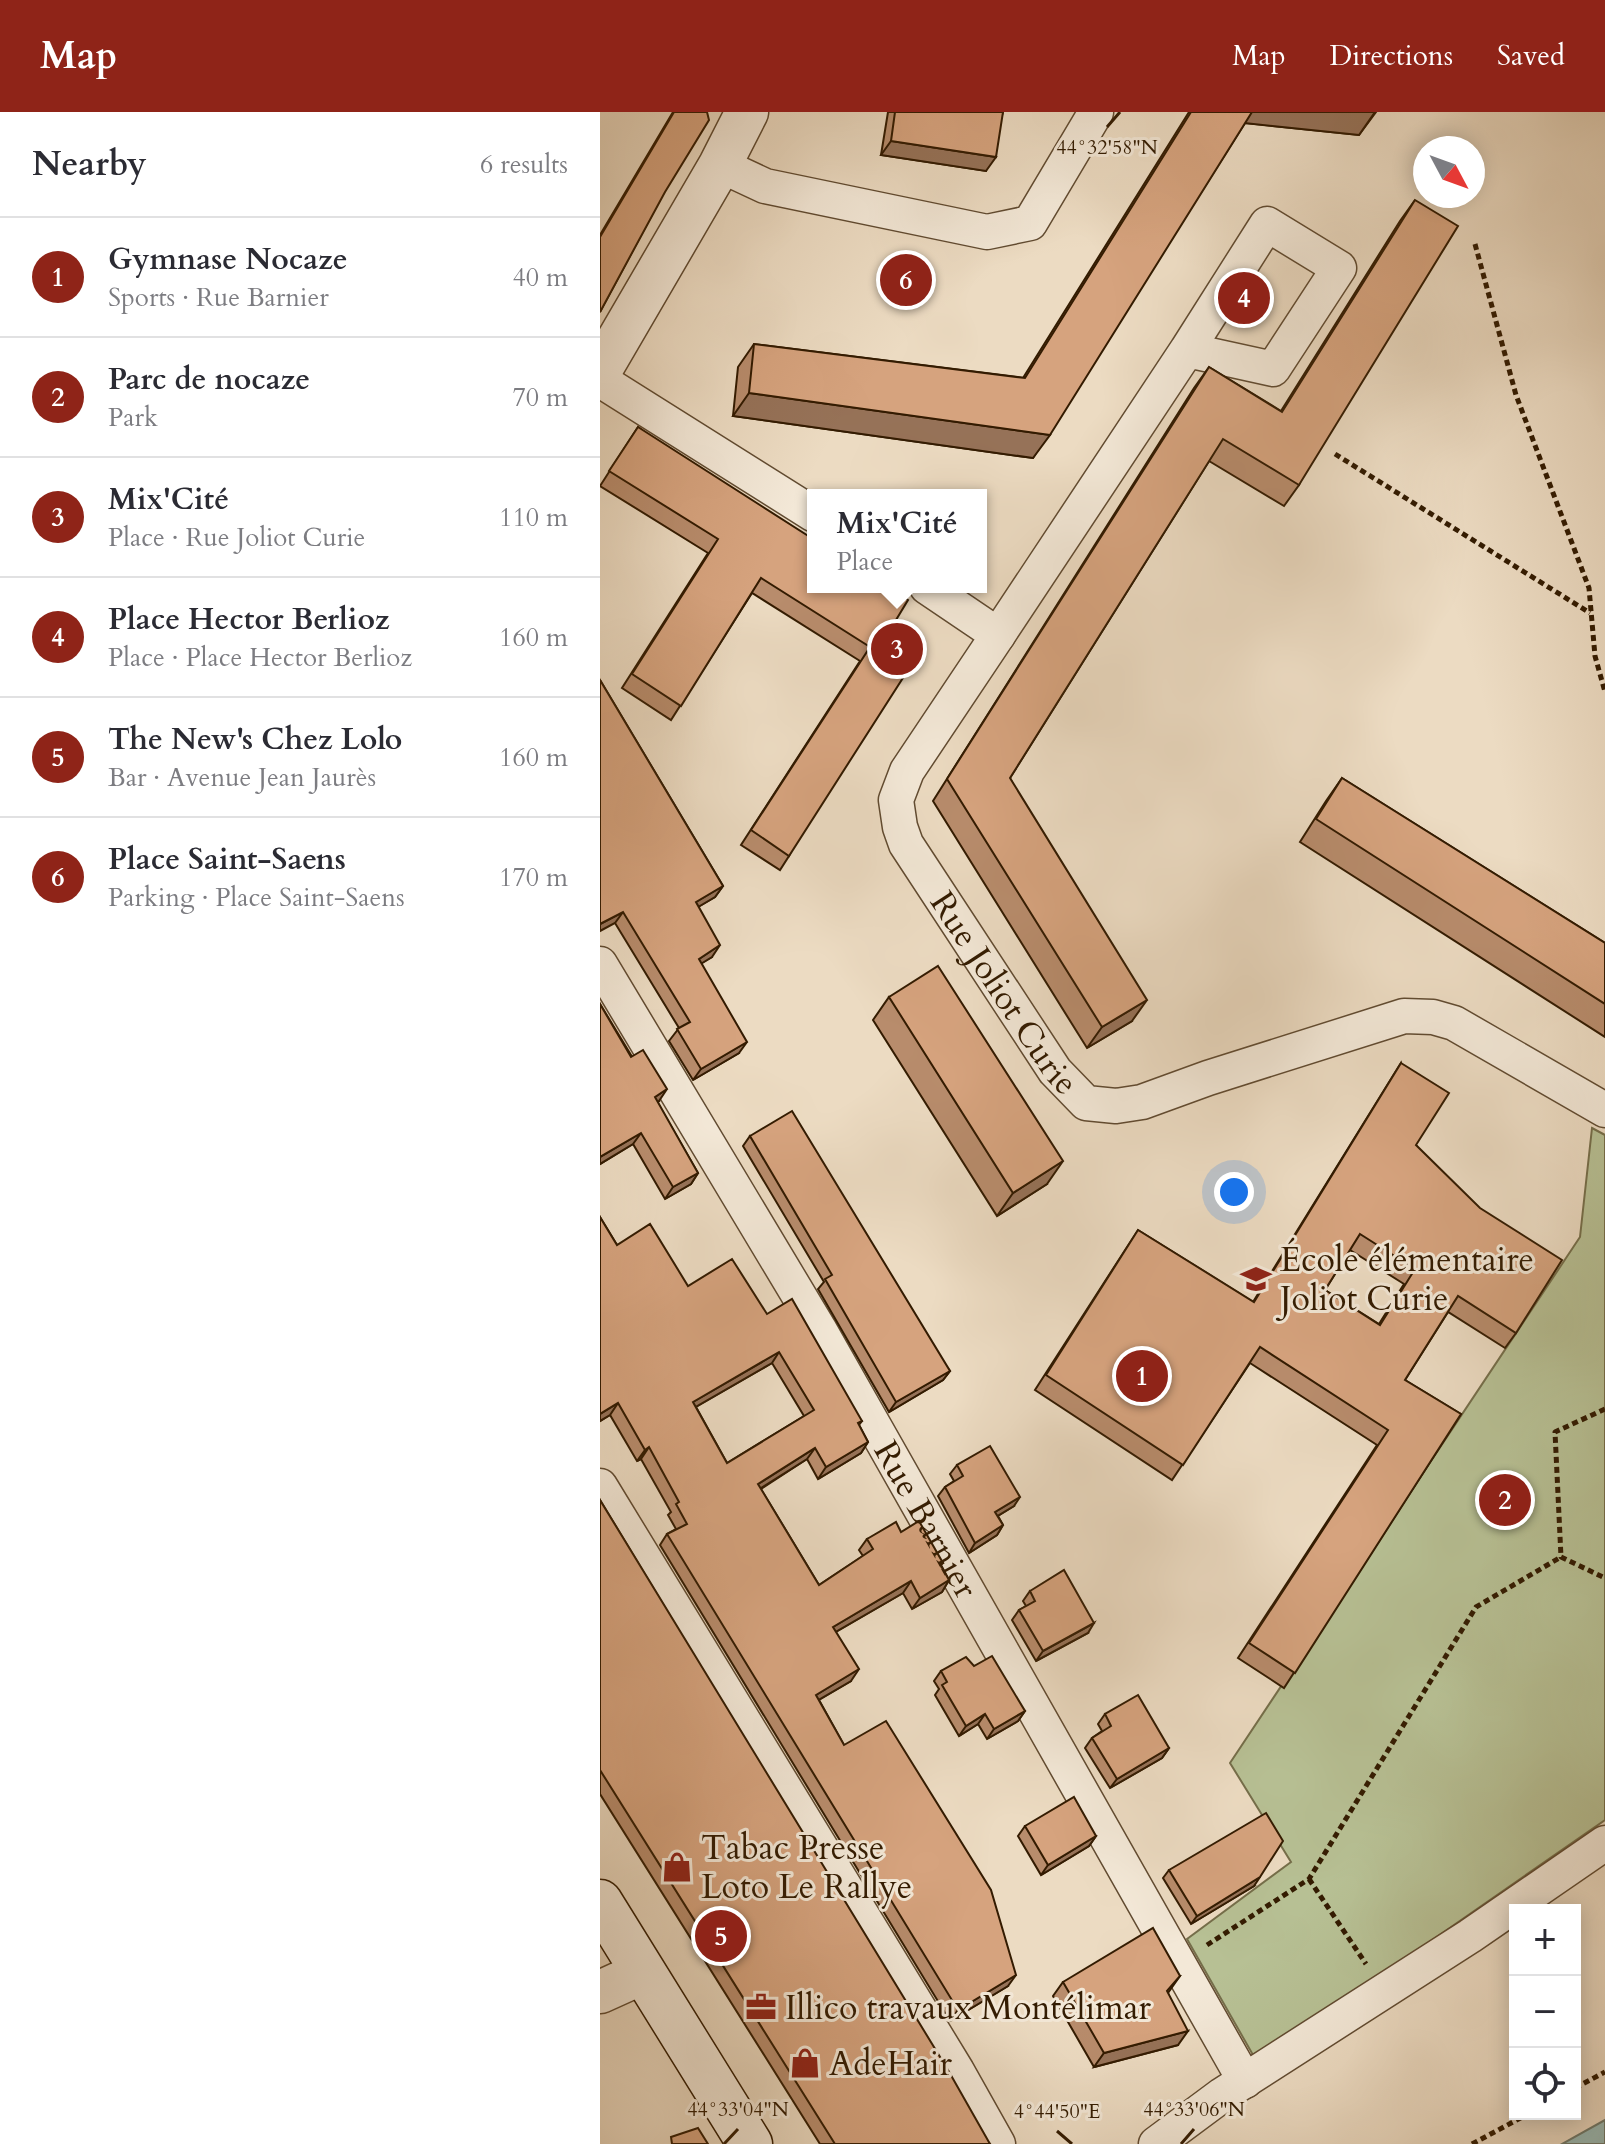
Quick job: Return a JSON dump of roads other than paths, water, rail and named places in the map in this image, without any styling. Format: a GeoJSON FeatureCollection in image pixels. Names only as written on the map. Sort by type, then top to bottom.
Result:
{"type":"FeatureCollection","features":[{"type":"Feature","properties":{"kind":"main road"},"geometry":{"type":"LineString","coordinates":[[600,1902],[750,2144]]}},
{"type":"Feature","properties":{"kind":"street"},"geometry":{"type":"LineString","coordinates":[[600,371],[720,165],[747,112]]}},
{"type":"Feature","properties":{"kind":"street"},"geometry":{"type":"LineString","coordinates":[[720,165],[765,186],[987,232],[1030,223],[1096,112]]}},
{"type":"Feature","properties":{"kind":"street","name":"Rue Joliot Curie"},"geometry":{"type":"LineString","coordinates":[[1187,350],[1273,369],[1339,268],[1267,224],[1187,350],[907,771],[896,800],[906,844],[1055,1071],[1086,1103],[1116,1106],[1142,1102],[1404,1016],[1433,1017],[1454,1023],[1605,1110]]}},
{"type":"Feature","properties":{"kind":"street"},"geometry":{"type":"LineString","coordinates":[[600,380],[807,510]]}},
{"type":"Feature","properties":{"kind":"street"},"geometry":{"type":"LineString","coordinates":[[936,593],[998,635]]}},
{"type":"Feature","properties":{"kind":"street","name":"Rue Barnier"},"geometry":{"type":"LineString","coordinates":[[600,964],[819,1329],[1245,2081]]}},
{"type":"Feature","properties":{"kind":"street"},"geometry":{"type":"LineString","coordinates":[[600,1486],[957,2071],[998,2144]]}},
{"type":"Feature","properties":{"kind":"street"},"geometry":{"type":"LineString","coordinates":[[1156,2144],[1245,2081],[1470,1936],[1605,1843]]}},
{"type":"Feature","properties":{"kind":"street"},"geometry":{"type":"LineString","coordinates":[[600,1992],[642,1973]]}},
{"type":"Feature","properties":{"kind":"water"},"geometry":{"type":"Polygon","coordinates":[[[1605,2120],[1605,2144],[1562,2144],[1605,2120]]]}},
{"type":"Feature","properties":{"kind":"place","name":"Place Saint-Saens"},"geometry":{"type":"Point","coordinates":[906,280]}},
{"type":"Feature","properties":{"kind":"place","name":"Place Hector Berlioz"},"geometry":{"type":"Point","coordinates":[1244,298]}},
{"type":"Feature","properties":{"kind":"place","name":"Mix'Cité"},"geometry":{"type":"Point","coordinates":[897,649]}},
{"type":"Feature","properties":{"kind":"place","name":"École élémentaire Joliot Curie"},"geometry":{"type":"Point","coordinates":[1256,1279]}},
{"type":"Feature","properties":{"kind":"place","name":"Gymnase Nocaze"},"geometry":{"type":"Point","coordinates":[1142,1376]}},
{"type":"Feature","properties":{"kind":"place","name":"Parc de nocaze"},"geometry":{"type":"Point","coordinates":[1505,1500]}},
{"type":"Feature","properties":{"kind":"place","name":"Tabac Presse Loto Le Rallye"},"geometry":{"type":"Point","coordinates":[677,1867]}},
{"type":"Feature","properties":{"kind":"place","name":"The New's Chez Lolo"},"geometry":{"type":"Point","coordinates":[721,1936]}},
{"type":"Feature","properties":{"kind":"place","name":"Illico travaux Montélimar"},"geometry":{"type":"Point","coordinates":[761,2007]}},
{"type":"Feature","properties":{"kind":"place","name":"AdeHair"},"geometry":{"type":"Point","coordinates":[805,2063]}}]}
